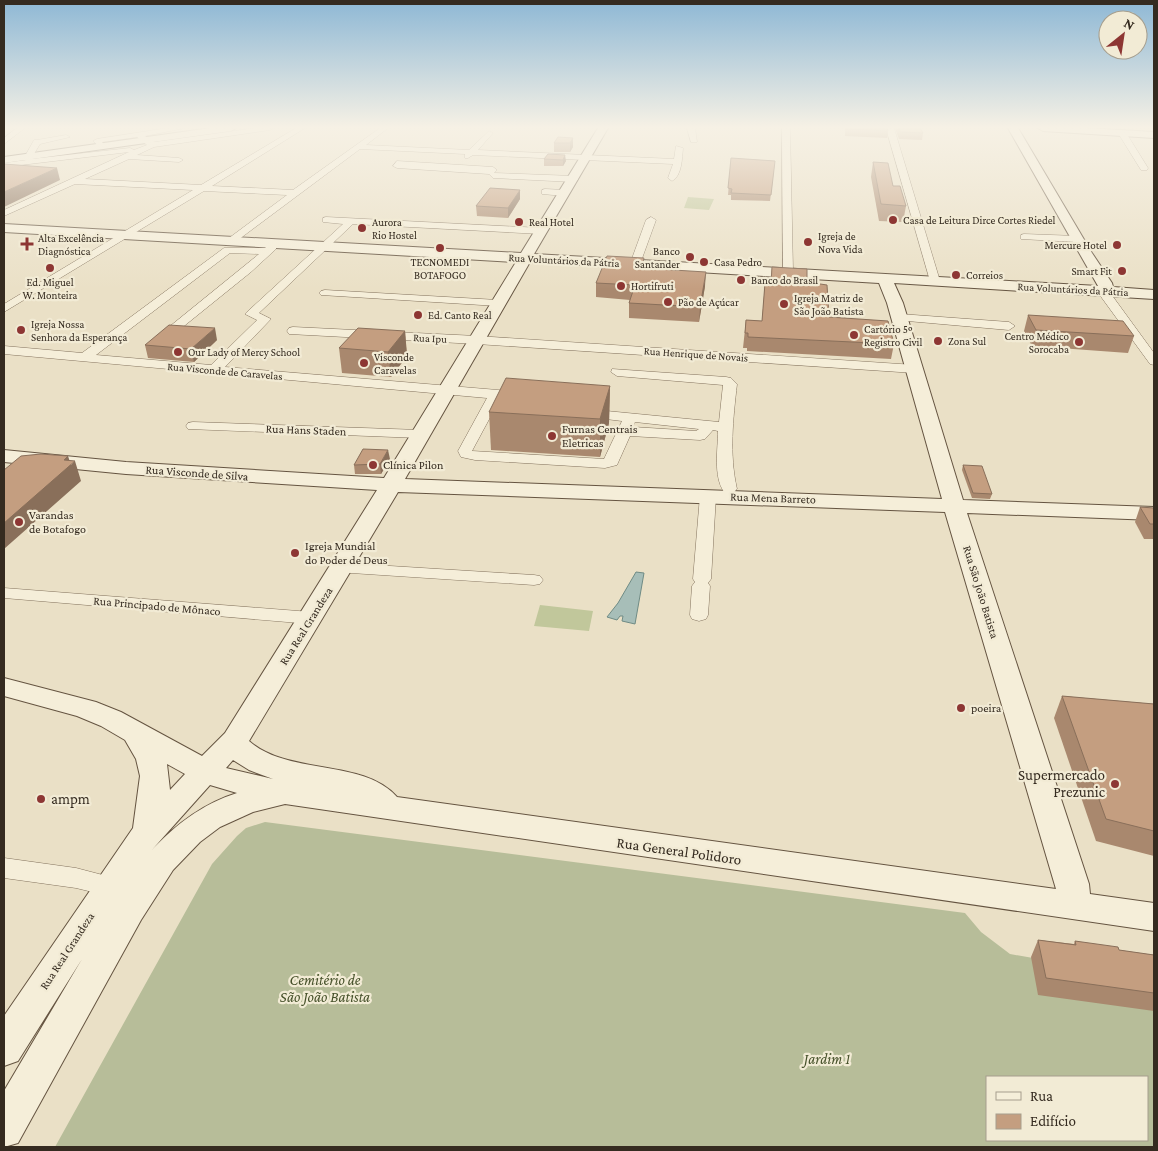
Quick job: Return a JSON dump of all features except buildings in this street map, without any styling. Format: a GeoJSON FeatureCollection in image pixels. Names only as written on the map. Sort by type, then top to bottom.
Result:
{"type":"FeatureCollection","features":[{"type":"Feature","properties":{"kind":"main road","name":"Rua Real Grandeza"},"geometry":{"type":"LineString","coordinates":[[5,1045],[109,886],[148,832],[232,743],[342,568],[498,303],[572,182]]}},
{"type":"Feature","properties":{"kind":"main road"},"geometry":{"type":"LineString","coordinates":[[1044,182],[1077,240],[1105,283],[1106,291]]}},
{"type":"Feature","properties":{"kind":"main road","name":"Rua Voluntários da Pátria"},"geometry":{"type":"LineString","coordinates":[[4,228],[230,241],[272,247],[326,246],[1154,294]]}},
{"type":"Feature","properties":{"kind":"main road","name":"Rua São João Batista"},"geometry":{"type":"LineString","coordinates":[[884,278],[900,318],[954,504],[1072,884],[1075,907]]}},
{"type":"Feature","properties":{"kind":"main road","name":"Rua Visconde de Silva"},"geometry":{"type":"LineString","coordinates":[[4,456],[126,468],[392,485]]}},
{"type":"Feature","properties":{"kind":"main road","name":"Rua Mena Barreto"},"geometry":{"type":"LineString","coordinates":[[392,485],[954,504],[1154,513]]}},
{"type":"Feature","properties":{"kind":"main road","name":"Rua General Polidoro"},"geometry":{"type":"LineString","coordinates":[[4,687],[86,709],[118,722],[136,734],[206,772],[225,779],[289,794],[1154,917]]}},
{"type":"Feature","properties":{"kind":"main road"},"geometry":{"type":"LineString","coordinates":[[136,734],[148,753],[154,769],[152,808],[148,832]]}},
{"type":"Feature","properties":{"kind":"main road"},"geometry":{"type":"LineString","coordinates":[[232,743],[254,762],[303,775],[350,784],[371,793],[394,810]]}},
{"type":"Feature","properties":{"kind":"main road"},"geometry":{"type":"LineString","coordinates":[[4,1129],[124,920],[165,858],[189,833],[229,808],[260,797],[289,794]]}},
{"type":"Feature","properties":{"kind":"street"},"geometry":{"type":"LineString","coordinates":[[4,213],[70,182]]}},
{"type":"Feature","properties":{"kind":"street"},"geometry":{"type":"LineString","coordinates":[[85,182],[294,193]]}},
{"type":"Feature","properties":{"kind":"street"},"geometry":{"type":"LineString","coordinates":[[4,309],[212,182]]}},
{"type":"Feature","properties":{"kind":"street"},"geometry":{"type":"LineString","coordinates":[[230,241],[309,182]]}},
{"type":"Feature","properties":{"kind":"street"},"geometry":{"type":"LineString","coordinates":[[787,182],[788,272]]}},
{"type":"Feature","properties":{"kind":"street"},"geometry":{"type":"LineString","coordinates":[[906,182],[935,281]]}},
{"type":"Feature","properties":{"kind":"street"},"geometry":{"type":"LineString","coordinates":[[544,192],[564,193]]}},
{"type":"Feature","properties":{"kind":"street"},"geometry":{"type":"LineString","coordinates":[[326,220],[541,231]]}},
{"type":"Feature","properties":{"kind":"street"},"geometry":{"type":"LineString","coordinates":[[635,264],[651,220]]}},
{"type":"Feature","properties":{"kind":"street"},"geometry":{"type":"LineString","coordinates":[[214,370],[266,319],[251,314],[351,221]]}},
{"type":"Feature","properties":{"kind":"street"},"geometry":{"type":"LineString","coordinates":[[1024,237],[1077,240]]}},
{"type":"Feature","properties":{"kind":"street"},"geometry":{"type":"LineString","coordinates":[[80,358],[228,250],[272,247]]}},
{"type":"Feature","properties":{"kind":"street"},"geometry":{"type":"LineString","coordinates":[[133,363],[272,247]]}},
{"type":"Feature","properties":{"kind":"street"},"geometry":{"type":"LineString","coordinates":[[80,358],[176,282]]}},
{"type":"Feature","properties":{"kind":"street"},"geometry":{"type":"LineString","coordinates":[[1106,291],[1105,294],[1154,361]]}},
{"type":"Feature","properties":{"kind":"street"},"geometry":{"type":"LineString","coordinates":[[325,293],[498,303]]}},
{"type":"Feature","properties":{"kind":"street"},"geometry":{"type":"LineString","coordinates":[[900,318],[1009,326]]}},
{"type":"Feature","properties":{"kind":"street","name":"Rua Ipu"},"geometry":{"type":"LineString","coordinates":[[293,331],[476,340]]}},
{"type":"Feature","properties":{"kind":"street","name":"Rua Henrique de Novais"},"geometry":{"type":"LineString","coordinates":[[476,340],[915,369]]}},
{"type":"Feature","properties":{"kind":"street","name":"Rua Visconde de Caravelas"},"geometry":{"type":"LineString","coordinates":[[4,350],[446,391],[531,396]]}},
{"type":"Feature","properties":{"kind":"street"},"geometry":{"type":"LineString","coordinates":[[617,372],[729,382],[725,427],[725,471],[729,489]]}},
{"type":"Feature","properties":{"kind":"street"},"geometry":{"type":"LineString","coordinates":[[496,394],[465,452],[466,454],[605,464],[612,462],[630,417]]}},
{"type":"Feature","properties":{"kind":"street"},"geometry":{"type":"LineString","coordinates":[[574,412],[725,427]]}},
{"type":"Feature","properties":{"kind":"street","name":"Rua Hans Staden"},"geometry":{"type":"LineString","coordinates":[[193,426],[420,434]]}},
{"type":"Feature","properties":{"kind":"street"},"geometry":{"type":"LineString","coordinates":[[625,431],[700,436],[709,426]]}},
{"type":"Feature","properties":{"kind":"street"},"geometry":{"type":"LineString","coordinates":[[699,615],[708,496]]}},
{"type":"Feature","properties":{"kind":"street"},"geometry":{"type":"LineString","coordinates":[[342,568],[534,580]]}},
{"type":"Feature","properties":{"kind":"street","name":"Rua Principado de Mônaco"},"geometry":{"type":"LineString","coordinates":[[4,593],[311,618]]}},
{"type":"Feature","properties":{"kind":"street"},"geometry":{"type":"LineString","coordinates":[[4,868],[76,878],[109,886]]}},
{"type":"Feature","properties":{"kind":"green space"},"geometry":{"type":"Polygon","coordinates":[[[688,197],[714,199],[709,210],[684,208],[688,197]]]}},
{"type":"Feature","properties":{"kind":"green space"},"geometry":{"type":"Polygon","coordinates":[[[540,605],[593,611],[589,631],[534,626],[540,605]]]}},
{"type":"Feature","properties":{"kind":"green space","name":"Cemitério de São João Batista"},"geometry":{"type":"Polygon","coordinates":[[[265,822],[965,913],[981,932],[1010,954],[1096,969],[1154,974],[1154,1147],[55,1147],[212,864],[246,828],[265,822]]]}},
{"type":"Feature","properties":{"kind":"water"},"geometry":{"type":"Polygon","coordinates":[[[636,572],[644,573],[635,624],[622,621],[623,616],[620,616],[617,620],[607,617],[618,603],[636,572]]]}},
{"type":"Feature","properties":{"kind":"place","name":"Casa de Leitura Dirce Cortes Riedel"},"geometry":{"type":"Point","coordinates":[893,220]}},
{"type":"Feature","properties":{"kind":"place","name":"Real Hotel"},"geometry":{"type":"Point","coordinates":[519,222]}},
{"type":"Feature","properties":{"kind":"place","name":"Aurora Rio Hostel"},"geometry":{"type":"Point","coordinates":[362,228]}},
{"type":"Feature","properties":{"kind":"place","name":"Igreja de Nova Vida"},"geometry":{"type":"Point","coordinates":[808,242]}},
{"type":"Feature","properties":{"kind":"place","name":"Alta Excelência Diagnóstica"},"geometry":{"type":"Point","coordinates":[27,244]}},
{"type":"Feature","properties":{"kind":"place","name":"Mercure Hotel"},"geometry":{"type":"Point","coordinates":[1117,245]}},
{"type":"Feature","properties":{"kind":"place","name":"TECNOMEDI BOTAFOGO"},"geometry":{"type":"Point","coordinates":[440,248]}},
{"type":"Feature","properties":{"kind":"place","name":"Banco Santander"},"geometry":{"type":"Point","coordinates":[690,257]}},
{"type":"Feature","properties":{"kind":"place","name":"Casa Pedro"},"geometry":{"type":"Point","coordinates":[704,262]}},
{"type":"Feature","properties":{"kind":"place","name":"Ed. Miguel W. Monteira"},"geometry":{"type":"Point","coordinates":[50,268]}},
{"type":"Feature","properties":{"kind":"place","name":"Smart Fit"},"geometry":{"type":"Point","coordinates":[1122,271]}},
{"type":"Feature","properties":{"kind":"place","name":"Correios"},"geometry":{"type":"Point","coordinates":[956,275]}},
{"type":"Feature","properties":{"kind":"place","name":"Banco do Brasil"},"geometry":{"type":"Point","coordinates":[741,280]}},
{"type":"Feature","properties":{"kind":"place","name":"Hortifruti"},"geometry":{"type":"Point","coordinates":[621,286]}},
{"type":"Feature","properties":{"kind":"place","name":"Pão de Açúcar"},"geometry":{"type":"Point","coordinates":[668,302]}},
{"type":"Feature","properties":{"kind":"place","name":"Igreja Matriz de São João Batista"},"geometry":{"type":"Point","coordinates":[784,304]}},
{"type":"Feature","properties":{"kind":"place","name":"Ed. Canto Real"},"geometry":{"type":"Point","coordinates":[418,315]}},
{"type":"Feature","properties":{"kind":"place","name":"Igreja Nossa Senhora da Esperança"},"geometry":{"type":"Point","coordinates":[21,330]}},
{"type":"Feature","properties":{"kind":"place","name":"Cartório 5º Registro Civil"},"geometry":{"type":"Point","coordinates":[854,335]}},
{"type":"Feature","properties":{"kind":"place","name":"Zona Sul"},"geometry":{"type":"Point","coordinates":[938,341]}},
{"type":"Feature","properties":{"kind":"place","name":"Centro Médico Sorocaba"},"geometry":{"type":"Point","coordinates":[1079,342]}},
{"type":"Feature","properties":{"kind":"place","name":"Our Lady of Mercy School"},"geometry":{"type":"Point","coordinates":[178,352]}},
{"type":"Feature","properties":{"kind":"place","name":"Visconde Caravelas"},"geometry":{"type":"Point","coordinates":[364,363]}},
{"type":"Feature","properties":{"kind":"place","name":"Furnas Centrais Eletricas"},"geometry":{"type":"Point","coordinates":[552,436]}},
{"type":"Feature","properties":{"kind":"place","name":"Clínica Pilon"},"geometry":{"type":"Point","coordinates":[373,465]}},
{"type":"Feature","properties":{"kind":"place","name":"Varandas de Botafogo"},"geometry":{"type":"Point","coordinates":[19,522]}},
{"type":"Feature","properties":{"kind":"place","name":"Igreja Mundial do Poder de Deus"},"geometry":{"type":"Point","coordinates":[295,553]}},
{"type":"Feature","properties":{"kind":"place","name":"poeira"},"geometry":{"type":"Point","coordinates":[961,708]}},
{"type":"Feature","properties":{"kind":"place","name":"Supermercado Prezunic"},"geometry":{"type":"Point","coordinates":[1115,784]}},
{"type":"Feature","properties":{"kind":"place","name":"ampm"},"geometry":{"type":"Point","coordinates":[41,799]}},
{"type":"Feature","properties":{"kind":"park label","name":"Jardim 1"},"geometry":{"type":"Point","coordinates":[827,1059]}}]}
